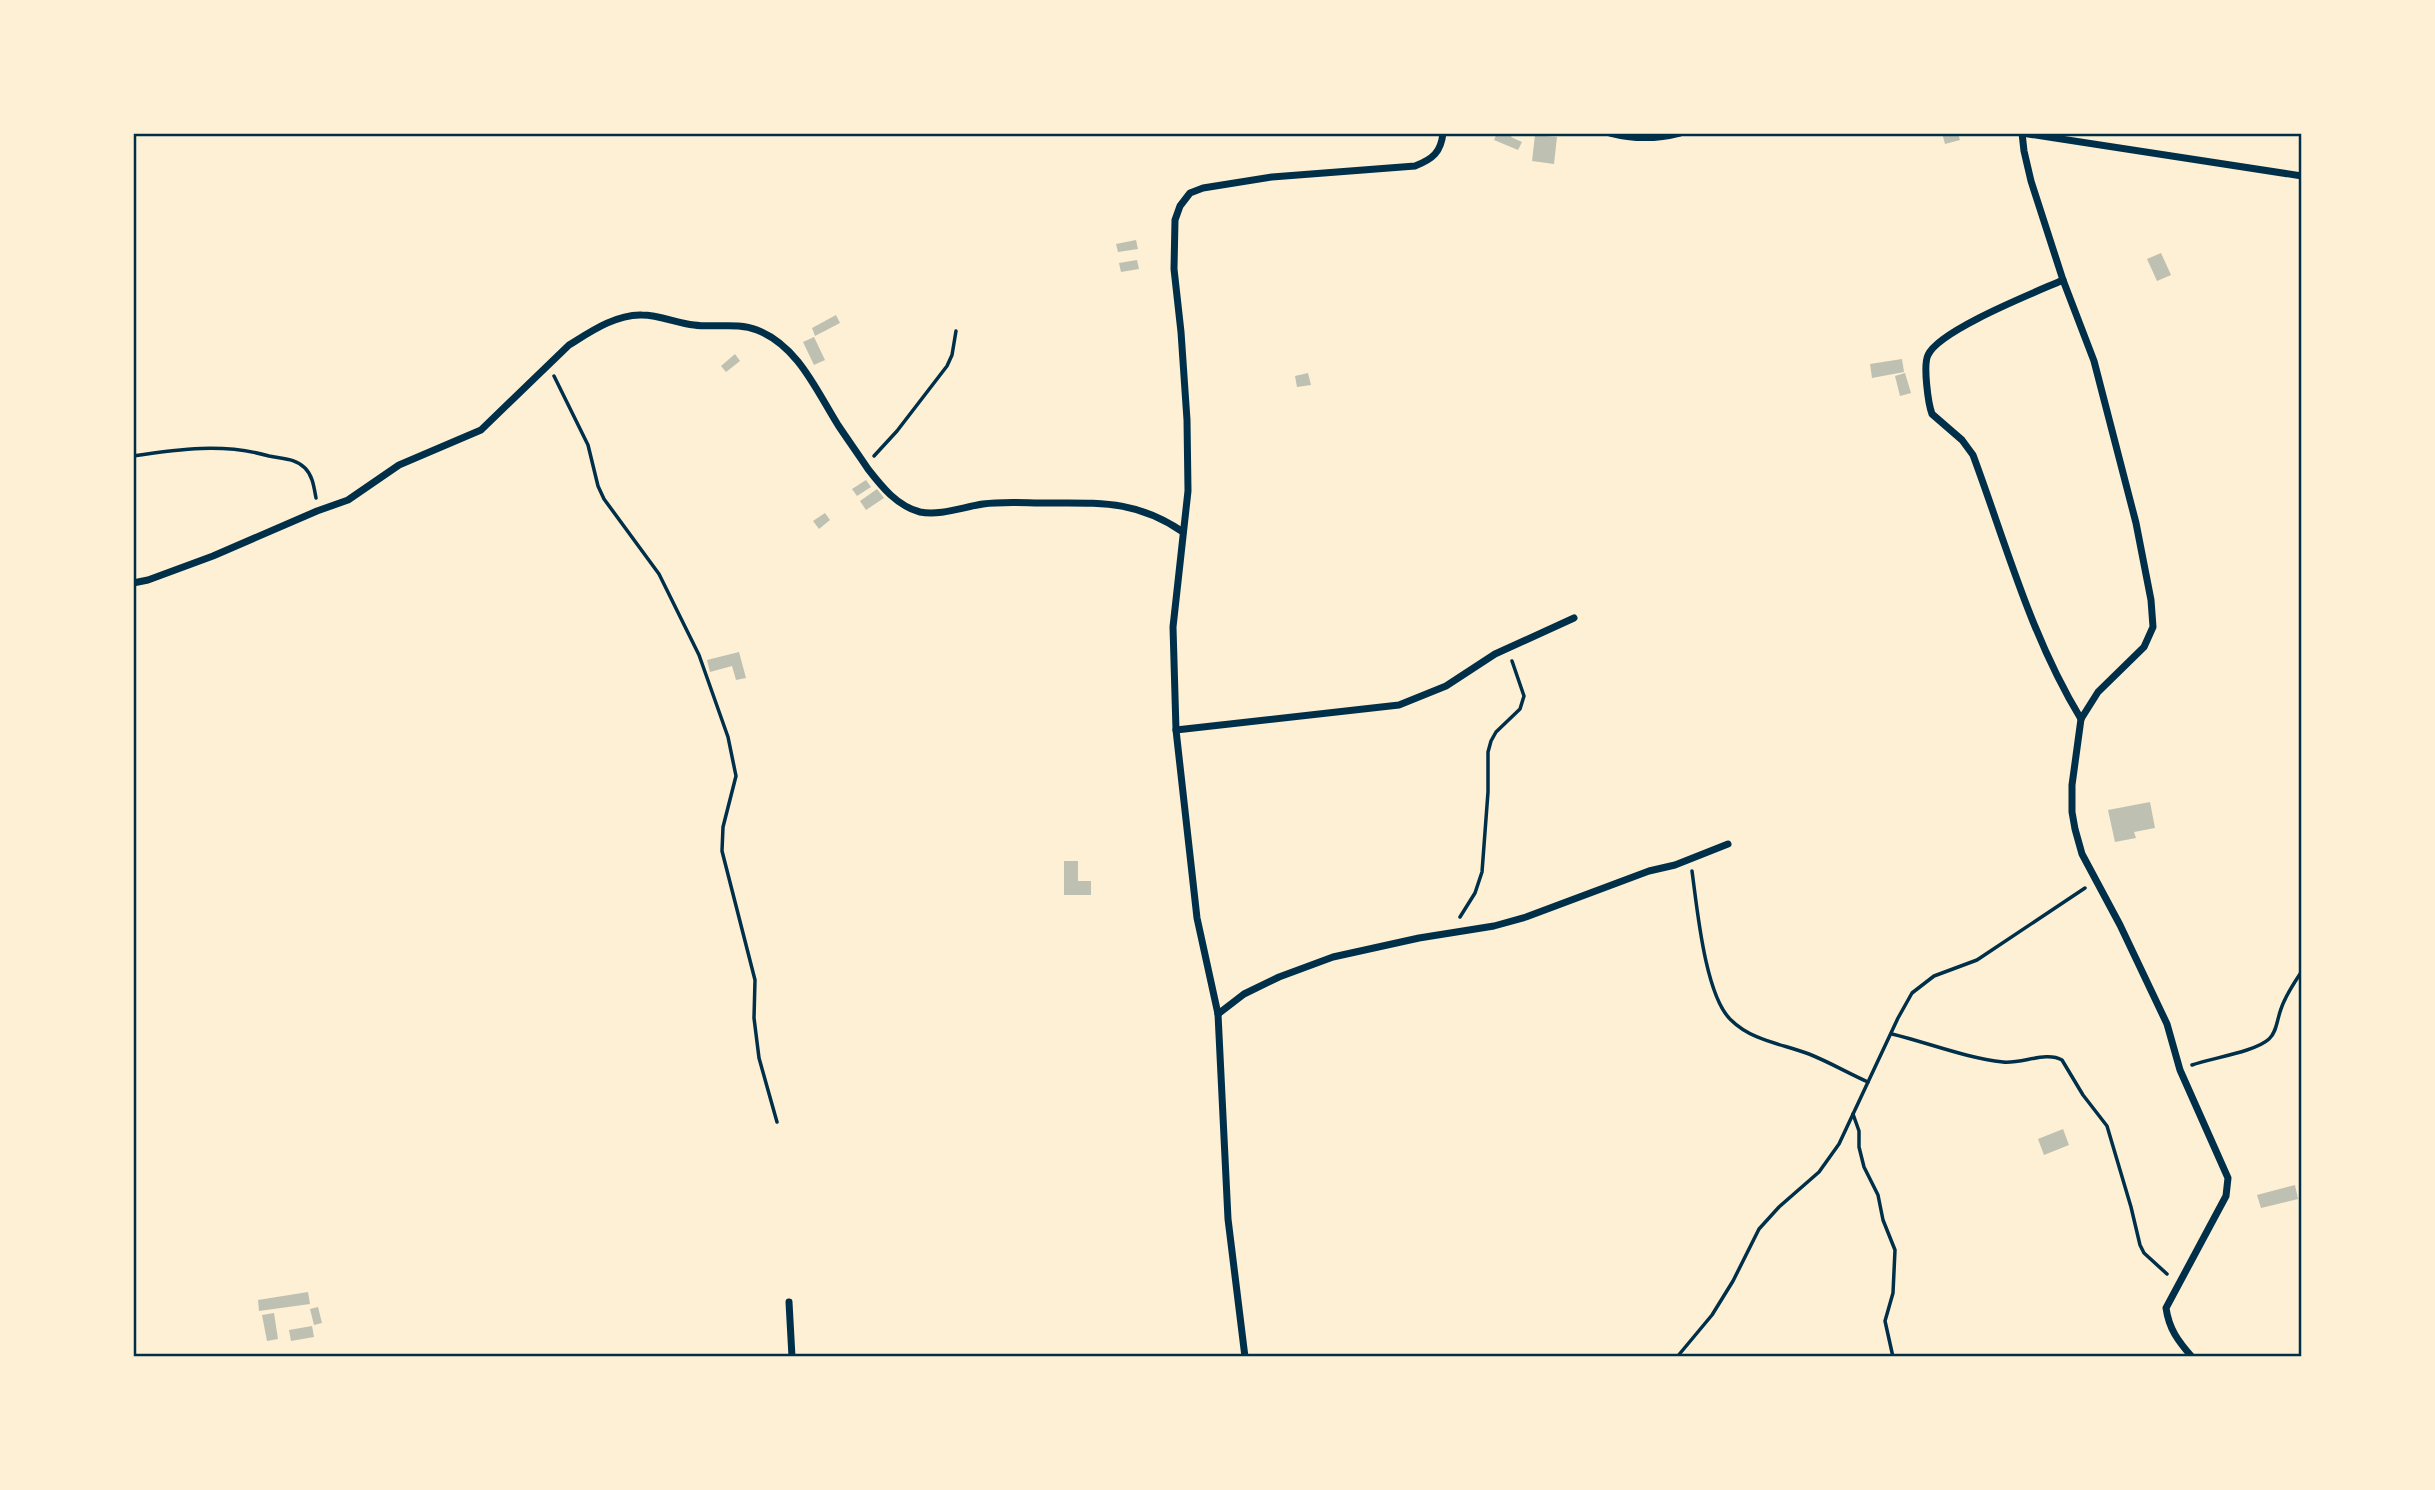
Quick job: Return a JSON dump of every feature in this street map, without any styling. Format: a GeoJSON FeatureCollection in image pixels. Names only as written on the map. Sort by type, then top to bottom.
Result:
{"type":"FeatureCollection","features":[{"type":"Feature","properties":{"kind":"street"},"geometry":{"type":"LineString","coordinates":[[1245,1357],[1228,1219],[1218,1014],[1197,918],[1176,730],[1173,626],[1188,491],[1187,420],[1174,248],[1175,220],[1180,206],[1190,193],[1203,188],[1272,177],[1415,166],[1430,160],[1438,153],[1443,133]]}},
{"type":"Feature","properties":{"kind":"street"},"geometry":{"type":"LineString","coordinates":[[1610,133],[1623,137],[1663,137],[1680,133]]}},
{"type":"Feature","properties":{"kind":"street"},"geometry":{"type":"LineString","coordinates":[[2192,1357],[2175,1338],[2166,1308],[2226,1196],[2228,1178],[2180,1070],[2167,1024],[2120,925],[2082,854],[2072,812],[2072,785],[2081,719],[2098,692],[2144,647],[2153,627],[2146,572],[2094,361],[2063,280],[2031,181],[2022,133],[2302,176]]}},
{"type":"Feature","properties":{"kind":"street"},"geometry":{"type":"LineString","coordinates":[[2063,280],[2000,307],[1954,332],[1935,344],[1925,361],[1932,414],[1962,440],[1973,455],[2011,568],[2043,646],[2081,719]]}},
{"type":"Feature","properties":{"kind":"street"},"geometry":{"type":"LineString","coordinates":[[133,583],[213,556],[358,496],[399,465],[481,430],[580,338],[615,320],[640,315],[694,325],[745,326],[759,331],[795,358],[880,485],[896,501],[921,512],[935,513],[986,504],[1099,503],[1146,511],[1184,532]]}},
{"type":"Feature","properties":{"kind":"street"},"geometry":{"type":"LineString","coordinates":[[1176,730],[1399,705],[1446,686],[1507,648],[1574,618]]}},
{"type":"Feature","properties":{"kind":"street"},"geometry":{"type":"LineString","coordinates":[[1218,1014],[1244,994],[1279,977],[1333,957],[1494,926],[1526,917],[1728,845]]}},
{"type":"Feature","properties":{"kind":"street"},"geometry":{"type":"LineString","coordinates":[[789,1302],[792,1357]]}},
{"type":"Feature","properties":{"kind":"path"},"geometry":{"type":"LineString","coordinates":[[866,466],[947,366],[952,355],[956,331]]}},
{"type":"Feature","properties":{"kind":"path"},"geometry":{"type":"LineString","coordinates":[[549,365],[589,445],[598,486],[659,574],[699,655],[728,737],[736,776],[723,827],[722,851],[755,980],[754,1018],[759,1058],[777,1122]]}},
{"type":"Feature","properties":{"kind":"path"},"geometry":{"type":"LineString","coordinates":[[133,456],[198,448],[225,448],[255,451],[289,459],[308,471],[314,486],[317,511]]}},
{"type":"Feature","properties":{"kind":"path"},"geometry":{"type":"LineString","coordinates":[[1453,932],[1475,893],[1482,872],[1488,752],[1491,741],[1496,732],[1520,709],[1524,696],[1507,648]]}},
{"type":"Feature","properties":{"kind":"path"},"geometry":{"type":"LineString","coordinates":[[1690,859],[1709,969],[1717,1000],[1730,1020],[1765,1041],[1811,1055],[1868,1082]]}},
{"type":"Feature","properties":{"kind":"path"},"geometry":{"type":"LineString","coordinates":[[1677,1357],[1712,1315],[1733,1281],[1759,1229],[1779,1207],[1819,1172],[1839,1144],[1912,993],[1926,981],[1977,960],[2095,881]]}},
{"type":"Feature","properties":{"kind":"path"},"geometry":{"type":"LineString","coordinates":[[2180,1070],[2253,1048],[2269,1039],[2276,1028],[2287,995],[2302,971]]}},
{"type":"Feature","properties":{"kind":"path"},"geometry":{"type":"LineString","coordinates":[[1891,1034],[2001,1062],[2049,1057],[2062,1060],[2083,1095],[2107,1126],[2144,1253],[2178,1286]]}},
{"type":"Feature","properties":{"kind":"path"},"geometry":{"type":"LineString","coordinates":[[1853,1113],[1859,1130],[1861,1156],[1878,1195],[1883,1220],[1895,1250],[1893,1293],[1885,1321],[1893,1357]]}},
{"type":"Feature","properties":{"kind":"building"},"geometry":{"type":"Polygon","coordinates":[[[1497,133],[1513,133],[1511,137],[1522,142],[1518,150],[1494,140],[1497,133]]]}},
{"type":"Feature","properties":{"kind":"building"},"geometry":{"type":"Polygon","coordinates":[[[1942,133],[1958,133],[1960,140],[1945,144],[1942,133]]]}},
{"type":"Feature","properties":{"kind":"building"},"geometry":{"type":"Polygon","coordinates":[[[1535,135],[1557,137],[1554,164],[1532,161],[1535,135]]]}},
{"type":"Feature","properties":{"kind":"building"},"geometry":{"type":"Polygon","coordinates":[[[1136,240],[1138,249],[1118,252],[1116,244],[1136,240]]]}},
{"type":"Feature","properties":{"kind":"building"},"geometry":{"type":"Polygon","coordinates":[[[2161,253],[2171,275],[2157,281],[2147,259],[2161,253]]]}},
{"type":"Feature","properties":{"kind":"building"},"geometry":{"type":"Polygon","coordinates":[[[1137,260],[1139,269],[1121,272],[1119,263],[1137,260]]]}},
{"type":"Feature","properties":{"kind":"building"},"geometry":{"type":"Polygon","coordinates":[[[836,315],[840,323],[815,336],[812,328],[836,315]]]}},
{"type":"Feature","properties":{"kind":"building"},"geometry":{"type":"Polygon","coordinates":[[[814,337],[825,360],[814,365],[803,342],[814,337]]]}},
{"type":"Feature","properties":{"kind":"building"},"geometry":{"type":"Polygon","coordinates":[[[735,354],[740,361],[726,372],[721,366],[735,354]]]}},
{"type":"Feature","properties":{"kind":"building"},"geometry":{"type":"Polygon","coordinates":[[[1902,359],[1904,372],[1872,378],[1870,364],[1902,359]]]}},
{"type":"Feature","properties":{"kind":"building"},"geometry":{"type":"Polygon","coordinates":[[[1308,373],[1311,385],[1297,387],[1295,376],[1308,373]]]}},
{"type":"Feature","properties":{"kind":"building"},"geometry":{"type":"Polygon","coordinates":[[[1905,373],[1911,393],[1900,396],[1895,376],[1905,373]]]}},
{"type":"Feature","properties":{"kind":"building"},"geometry":{"type":"Polygon","coordinates":[[[866,480],[871,487],[857,496],[852,489],[866,480]]]}},
{"type":"Feature","properties":{"kind":"building"},"geometry":{"type":"Polygon","coordinates":[[[877,489],[884,498],[866,510],[860,501],[877,489]]]}},
{"type":"Feature","properties":{"kind":"building"},"geometry":{"type":"Polygon","coordinates":[[[825,513],[830,520],[819,529],[813,521],[825,513]]]}},
{"type":"Feature","properties":{"kind":"building"},"geometry":{"type":"Polygon","coordinates":[[[739,652],[746,678],[736,680],[732,666],[710,672],[707,660],[739,652]]]}},
{"type":"Feature","properties":{"kind":"building"},"geometry":{"type":"Polygon","coordinates":[[[2150,802],[2155,828],[2134,832],[2136,838],[2115,842],[2108,810],[2150,802]]]}},
{"type":"Feature","properties":{"kind":"building"},"geometry":{"type":"Polygon","coordinates":[[[1064,861],[1078,861],[1078,881],[1091,881],[1091,895],[1064,895],[1064,861]]]}},
{"type":"Feature","properties":{"kind":"building"},"geometry":{"type":"Polygon","coordinates":[[[2063,1129],[2069,1145],[2044,1155],[2038,1139],[2063,1129]]]}},
{"type":"Feature","properties":{"kind":"building"},"geometry":{"type":"Polygon","coordinates":[[[2295,1185],[2298,1199],[2261,1208],[2257,1195],[2295,1185]]]}},
{"type":"Feature","properties":{"kind":"building"},"geometry":{"type":"Polygon","coordinates":[[[308,1292],[310,1304],[259,1311],[258,1300],[308,1292]]]}},
{"type":"Feature","properties":{"kind":"building"},"geometry":{"type":"Polygon","coordinates":[[[318,1307],[322,1323],[314,1325],[310,1309],[318,1307]]]}},
{"type":"Feature","properties":{"kind":"building"},"geometry":{"type":"Polygon","coordinates":[[[274,1313],[278,1339],[267,1341],[262,1315],[274,1313]]]}},
{"type":"Feature","properties":{"kind":"building"},"geometry":{"type":"Polygon","coordinates":[[[312,1326],[314,1337],[291,1341],[289,1330],[312,1326]]]}}]}
